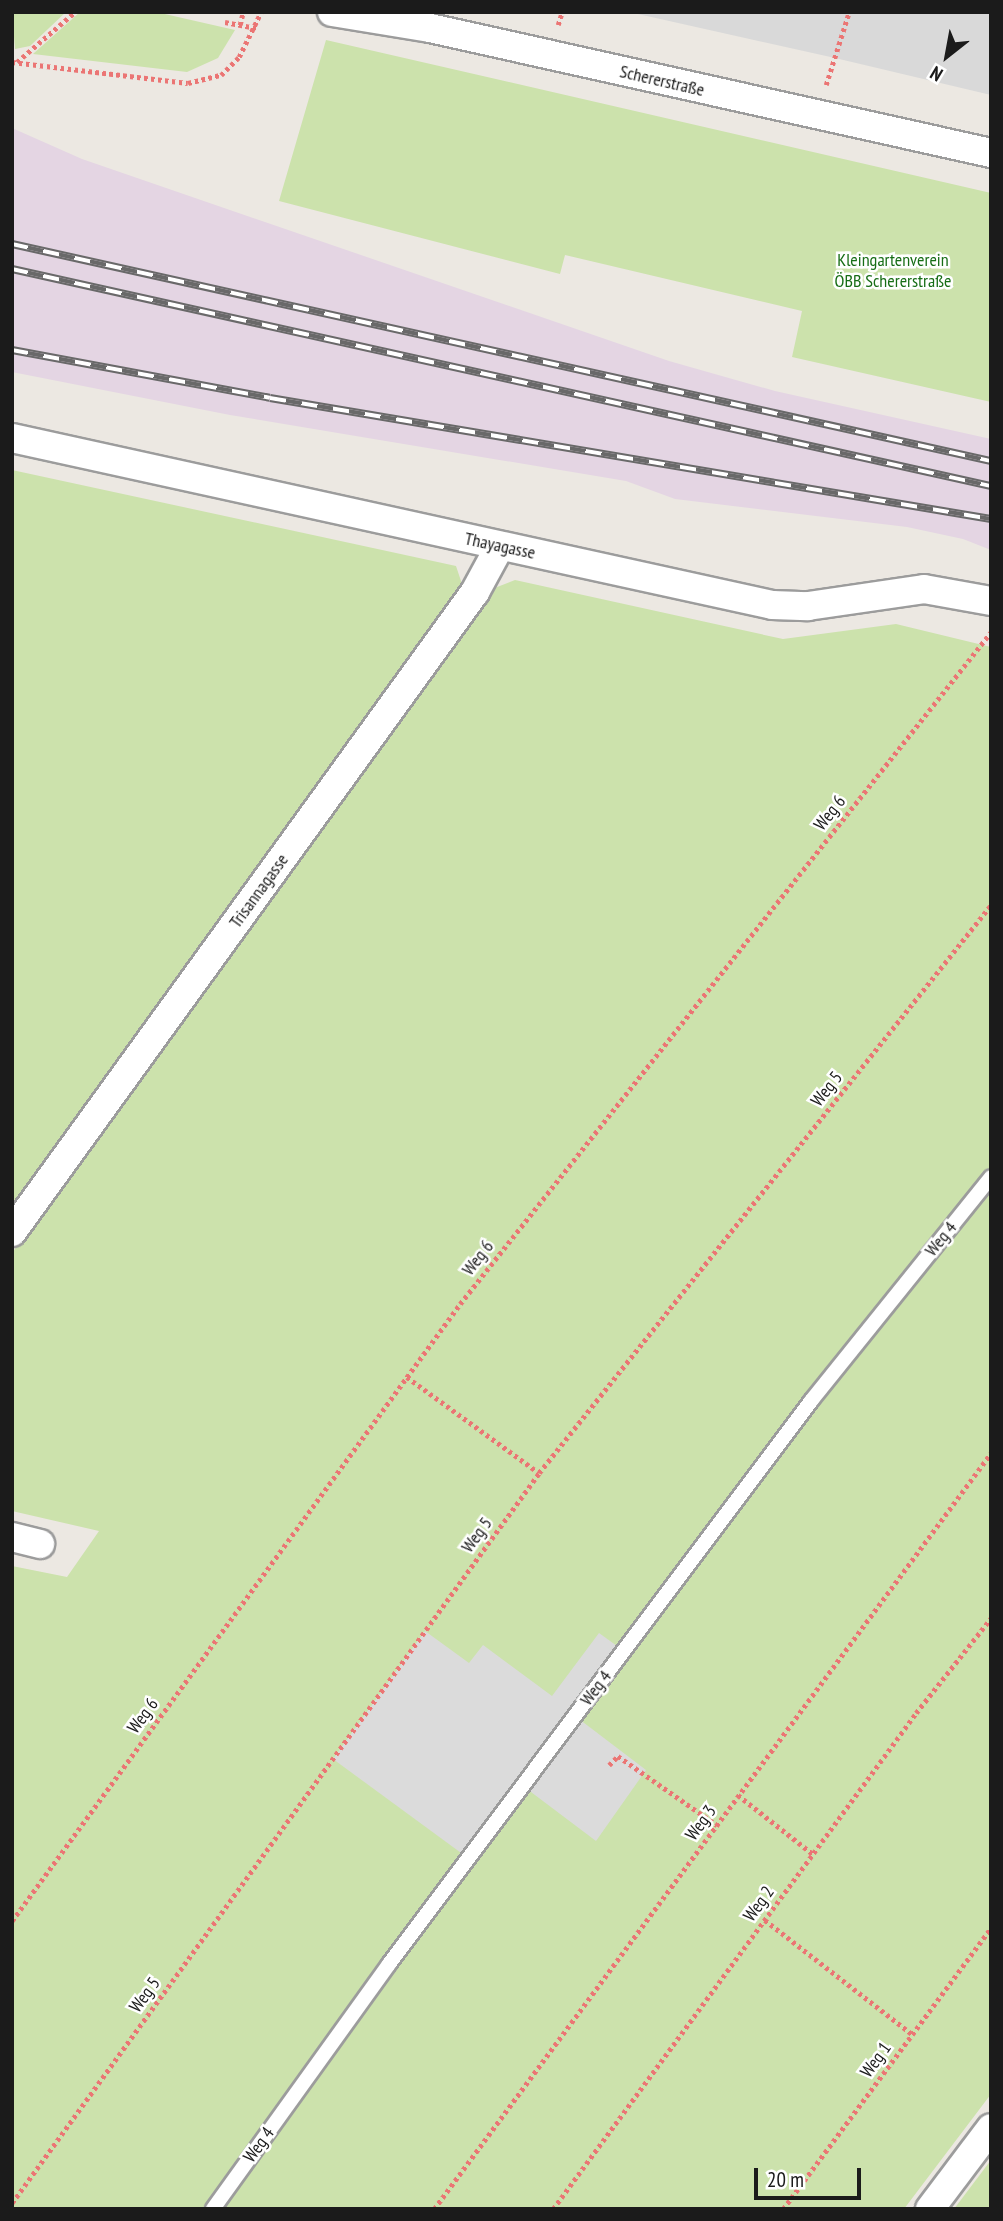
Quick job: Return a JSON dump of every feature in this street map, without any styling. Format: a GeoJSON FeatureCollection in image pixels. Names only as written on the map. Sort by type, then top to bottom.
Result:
{"type":"FeatureCollection","features":[{"type":"Feature","properties":{"kind":"street","name":"Schererstraße"},"geometry":{"type":"LineString","coordinates":[[332,12],[430,28],[991,153]]}},
{"type":"Feature","properties":{"kind":"street","name":"Thayagasse"},"geometry":{"type":"LineString","coordinates":[[12,438],[772,606],[808,606],[924,589],[991,601]]}},
{"type":"Feature","properties":{"kind":"street","name":"Trisannagasse"},"geometry":{"type":"LineString","coordinates":[[12,1233],[467,603],[500,546]]}},
{"type":"Feature","properties":{"kind":"street"},"geometry":{"type":"LineString","coordinates":[[12,1538],[40,1544]]}},
{"type":"Feature","properties":{"kind":"street"},"geometry":{"type":"LineString","coordinates":[[930,2209],[991,2128]]}},
{"type":"Feature","properties":{"kind":"lane","name":"Weg 4"},"geometry":{"type":"LineString","coordinates":[[213,2209],[389,1964],[803,1411],[991,1177]]}},
{"type":"Feature","properties":{"kind":"path"},"geometry":{"type":"LineString","coordinates":[[14,62],[75,12]]}},
{"type":"Feature","properties":{"kind":"path"},"geometry":{"type":"LineString","coordinates":[[240,25],[243,12]]}},
{"type":"Feature","properties":{"kind":"path"},"geometry":{"type":"LineString","coordinates":[[14,62],[188,83],[221,75],[239,57],[256,28],[261,12]]}},
{"type":"Feature","properties":{"kind":"path"},"geometry":{"type":"LineString","coordinates":[[835,58],[849,12]]}},
{"type":"Feature","properties":{"kind":"path"},"geometry":{"type":"LineString","coordinates":[[225,22],[256,28]]}},
{"type":"Feature","properties":{"kind":"path","name":"Weg 6"},"geometry":{"type":"LineString","coordinates":[[12,1921],[460,1304],[991,632]]}},
{"type":"Feature","properties":{"kind":"path","name":"Weg 5"},"geometry":{"type":"LineString","coordinates":[[12,2203],[539,1473],[991,905]]}},
{"type":"Feature","properties":{"kind":"path"},"geometry":{"type":"LineString","coordinates":[[407,1377],[539,1473]]}},
{"type":"Feature","properties":{"kind":"path","name":"Weg 3"},"geometry":{"type":"LineString","coordinates":[[434,2209],[991,1453]]}},
{"type":"Feature","properties":{"kind":"path","name":"Weg 2"},"geometry":{"type":"LineString","coordinates":[[553,2209],[813,1854],[991,1618]]}},
{"type":"Feature","properties":{"kind":"path"},"geometry":{"type":"LineString","coordinates":[[609,1765],[618,1756],[717,1825]]}},
{"type":"Feature","properties":{"kind":"path"},"geometry":{"type":"LineString","coordinates":[[738,1795],[813,1854]]}},
{"type":"Feature","properties":{"kind":"path"},"geometry":{"type":"LineString","coordinates":[[765,1920],[912,2034]]}},
{"type":"Feature","properties":{"kind":"path","name":"Weg 1"},"geometry":{"type":"LineString","coordinates":[[783,2209],[991,1928]]}},
{"type":"Feature","properties":{"kind":"shaded area"},"geometry":{"type":"Polygon","coordinates":[[[629,12],[991,12],[991,95],[835,58],[629,12]]]}},
{"type":"Feature","properties":{"kind":"shaded area"},"geometry":{"type":"Polygon","coordinates":[[[12,128],[82,159],[669,361],[775,391],[991,439],[991,550],[963,539],[907,527],[675,499],[626,481],[230,415],[12,372],[12,128]]]}},
{"type":"Feature","properties":{"kind":"shaded area"},"geometry":{"type":"Polygon","coordinates":[[[425,1631],[469,1663],[483,1645],[552,1696],[599,1633],[624,1651],[575,1716],[646,1770],[596,1841],[523,1786],[468,1858],[333,1759],[425,1631]]]}},
{"type":"Feature","properties":{"kind":"green space"},"geometry":{"type":"Polygon","coordinates":[[[12,12],[66,12],[30,46],[15,49],[12,12]]]}},
{"type":"Feature","properties":{"kind":"green space"},"geometry":{"type":"Polygon","coordinates":[[[80,12],[156,12],[235,30],[218,58],[187,72],[33,54],[80,12]]]}},
{"type":"Feature","properties":{"kind":"green space","name":"Kleingartenverein ÖBB Schererstraße"},"geometry":{"type":"Polygon","coordinates":[[[326,40],[991,193],[991,402],[792,357],[802,311],[565,255],[560,274],[279,201],[326,40]]]}},
{"type":"Feature","properties":{"kind":"green space"},"geometry":{"type":"Polygon","coordinates":[[[12,470],[456,566],[462,584],[12,1207],[12,470]]]}},
{"type":"Feature","properties":{"kind":"green space"},"geometry":{"type":"Polygon","coordinates":[[[515,580],[783,639],[896,624],[991,647],[991,2094],[904,2209],[12,2209],[12,1566],[67,1577],[99,1531],[12,1511],[12,1253],[492,589],[515,580]]]}},
{"type":"Feature","properties":{"kind":"green space"},"geometry":{"type":"Polygon","coordinates":[[[991,2160],[991,2209],[954,2209],[991,2160]]]}},
{"type":"Feature","properties":{"kind":"railway"},"geometry":{"type":"LineString","coordinates":[[12,244],[991,461]]}},
{"type":"Feature","properties":{"kind":"railway"},"geometry":{"type":"LineString","coordinates":[[12,269],[991,486]]}},
{"type":"Feature","properties":{"kind":"railway"},"geometry":{"type":"LineString","coordinates":[[12,350],[270,398],[991,519]]}}]}
